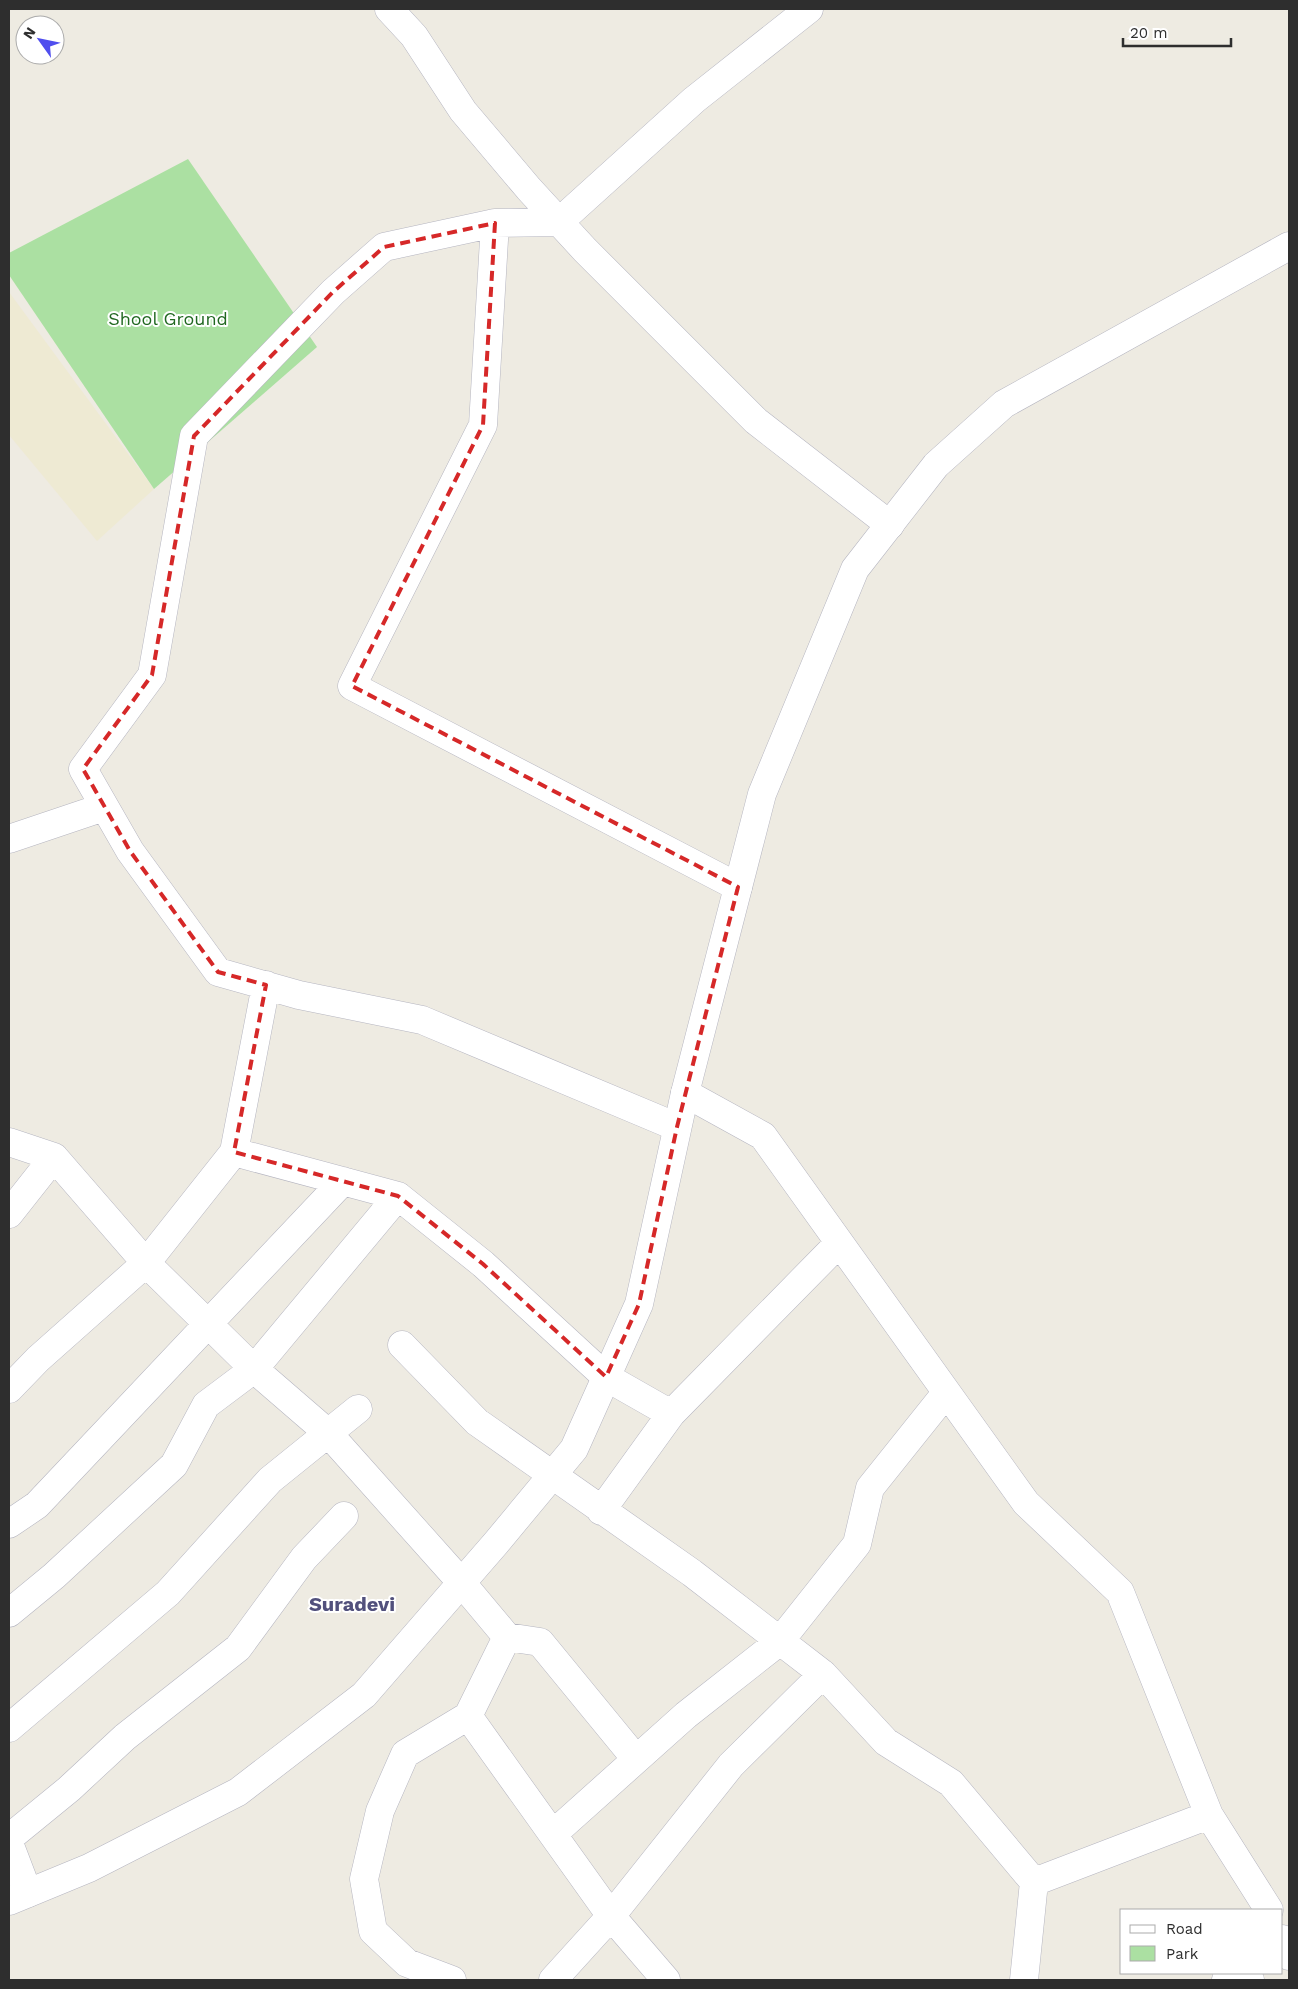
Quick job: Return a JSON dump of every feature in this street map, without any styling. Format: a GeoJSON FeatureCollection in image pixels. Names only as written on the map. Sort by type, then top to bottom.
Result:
{"type":"FeatureCollection","features":[{"type":"Feature","properties":{"kind":"street"},"geometry":{"type":"LineString","coordinates":[[389,9],[414,36],[463,111],[585,250],[756,421],[890,525]]}},
{"type":"Feature","properties":{"kind":"street"},"geometry":{"type":"LineString","coordinates":[[678,1127],[422,1020],[299,995],[218,972],[130,851],[82,769],[152,675],[194,436],[333,292],[384,247],[495,223],[559,222],[694,100],[809,9]]}},
{"type":"Feature","properties":{"kind":"street"},"geometry":{"type":"LineString","coordinates":[[495,223],[483,425],[352,686],[738,887]]}},
{"type":"Feature","properties":{"kind":"street"},"geometry":{"type":"LineString","coordinates":[[9,1843],[18,1897],[90,1868],[238,1792],[364,1695],[574,1448],[639,1304],[686,1093],[762,794],[855,569],[936,465],[1004,404],[1289,246]]}},
{"type":"Feature","properties":{"kind":"street"},"geometry":{"type":"LineString","coordinates":[[9,839],[104,806]]}},
{"type":"Feature","properties":{"kind":"street"},"geometry":{"type":"LineString","coordinates":[[9,1389],[38,1359],[146,1263],[234,1152],[266,986]]}},
{"type":"Feature","properties":{"kind":"street"},"geometry":{"type":"LineString","coordinates":[[686,1093],[763,1136],[1026,1503],[1120,1592],[1209,1815],[1268,1909]]}},
{"type":"Feature","properties":{"kind":"street"},"geometry":{"type":"LineString","coordinates":[[9,1142],[54,1157],[146,1263],[254,1369],[328,1433],[462,1582],[507,1637],[540,1642],[636,1759]]}},
{"type":"Feature","properties":{"kind":"street"},"geometry":{"type":"LineString","coordinates":[[234,1152],[398,1196],[483,1264],[606,1377],[671,1414]]}},
{"type":"Feature","properties":{"kind":"street"},"geometry":{"type":"LineString","coordinates":[[9,1214],[54,1157]]}},
{"type":"Feature","properties":{"kind":"street"},"geometry":{"type":"LineString","coordinates":[[9,1524],[37,1505],[343,1181]]}},
{"type":"Feature","properties":{"kind":"street"},"geometry":{"type":"LineString","coordinates":[[9,1613],[54,1576],[174,1464],[206,1405],[254,1369],[398,1196]]}},
{"type":"Feature","properties":{"kind":"street"},"geometry":{"type":"LineString","coordinates":[[601,1511],[671,1414],[839,1243]]}},
{"type":"Feature","properties":{"kind":"street"},"geometry":{"type":"LineString","coordinates":[[402,1345],[477,1422],[551,1476],[692,1573],[823,1674],[886,1742],[951,1783],[1034,1882],[1024,1980]]}},
{"type":"Feature","properties":{"kind":"street"},"geometry":{"type":"LineString","coordinates":[[553,1834],[686,1715],[780,1641],[857,1544],[870,1488],[946,1393]]}},
{"type":"Feature","properties":{"kind":"street"},"geometry":{"type":"LineString","coordinates":[[9,1728],[168,1594],[270,1480],[358,1409]]}},
{"type":"Feature","properties":{"kind":"street"},"geometry":{"type":"LineString","coordinates":[[9,1838],[69,1789],[125,1736],[238,1648],[304,1558],[344,1516]]}},
{"type":"Feature","properties":{"kind":"street"},"geometry":{"type":"LineString","coordinates":[[452,1980],[407,1962],[374,1931],[364,1879],[380,1811],[405,1754],[468,1716],[507,1637]]}},
{"type":"Feature","properties":{"kind":"street"},"geometry":{"type":"LineString","coordinates":[[553,1980],[611,1916],[731,1765],[823,1674]]}},
{"type":"Feature","properties":{"kind":"street"},"geometry":{"type":"LineString","coordinates":[[468,1716],[611,1916],[666,1980]]}},
{"type":"Feature","properties":{"kind":"street"},"geometry":{"type":"LineString","coordinates":[[1034,1882],[1209,1815]]}},
{"type":"Feature","properties":{"kind":"street"},"geometry":{"type":"LineString","coordinates":[[1283,1941],[1289,1956]]}},
{"type":"Feature","properties":{"kind":"street"},"geometry":{"type":"LineString","coordinates":[[1226,1980],[1239,1974]]}},
{"type":"Feature","properties":{"kind":"highlighted area"},"geometry":{"type":"Polygon","coordinates":[[[495,223],[483,425],[352,686],[738,887],[677,1127],[639,1304],[606,1377],[483,1264],[398,1196],[234,1152],[266,985],[218,972],[130,851],[83,769],[152,675],[194,436],[333,292],[384,247],[495,223]]]}},
{"type":"Feature","properties":{"kind":"shaded area"},"geometry":{"type":"Polygon","coordinates":[[[9,292],[154,489],[97,541],[9,435],[9,292]]]}},
{"type":"Feature","properties":{"kind":"green space","name":"Shool Ground"},"geometry":{"type":"Polygon","coordinates":[[[188,159],[317,347],[154,489],[9,275],[9,253],[188,159]]]}},
{"type":"Feature","properties":{"kind":"district","name":"Suradevi"},"geometry":{"type":"Point","coordinates":[352,1604]}}]}
